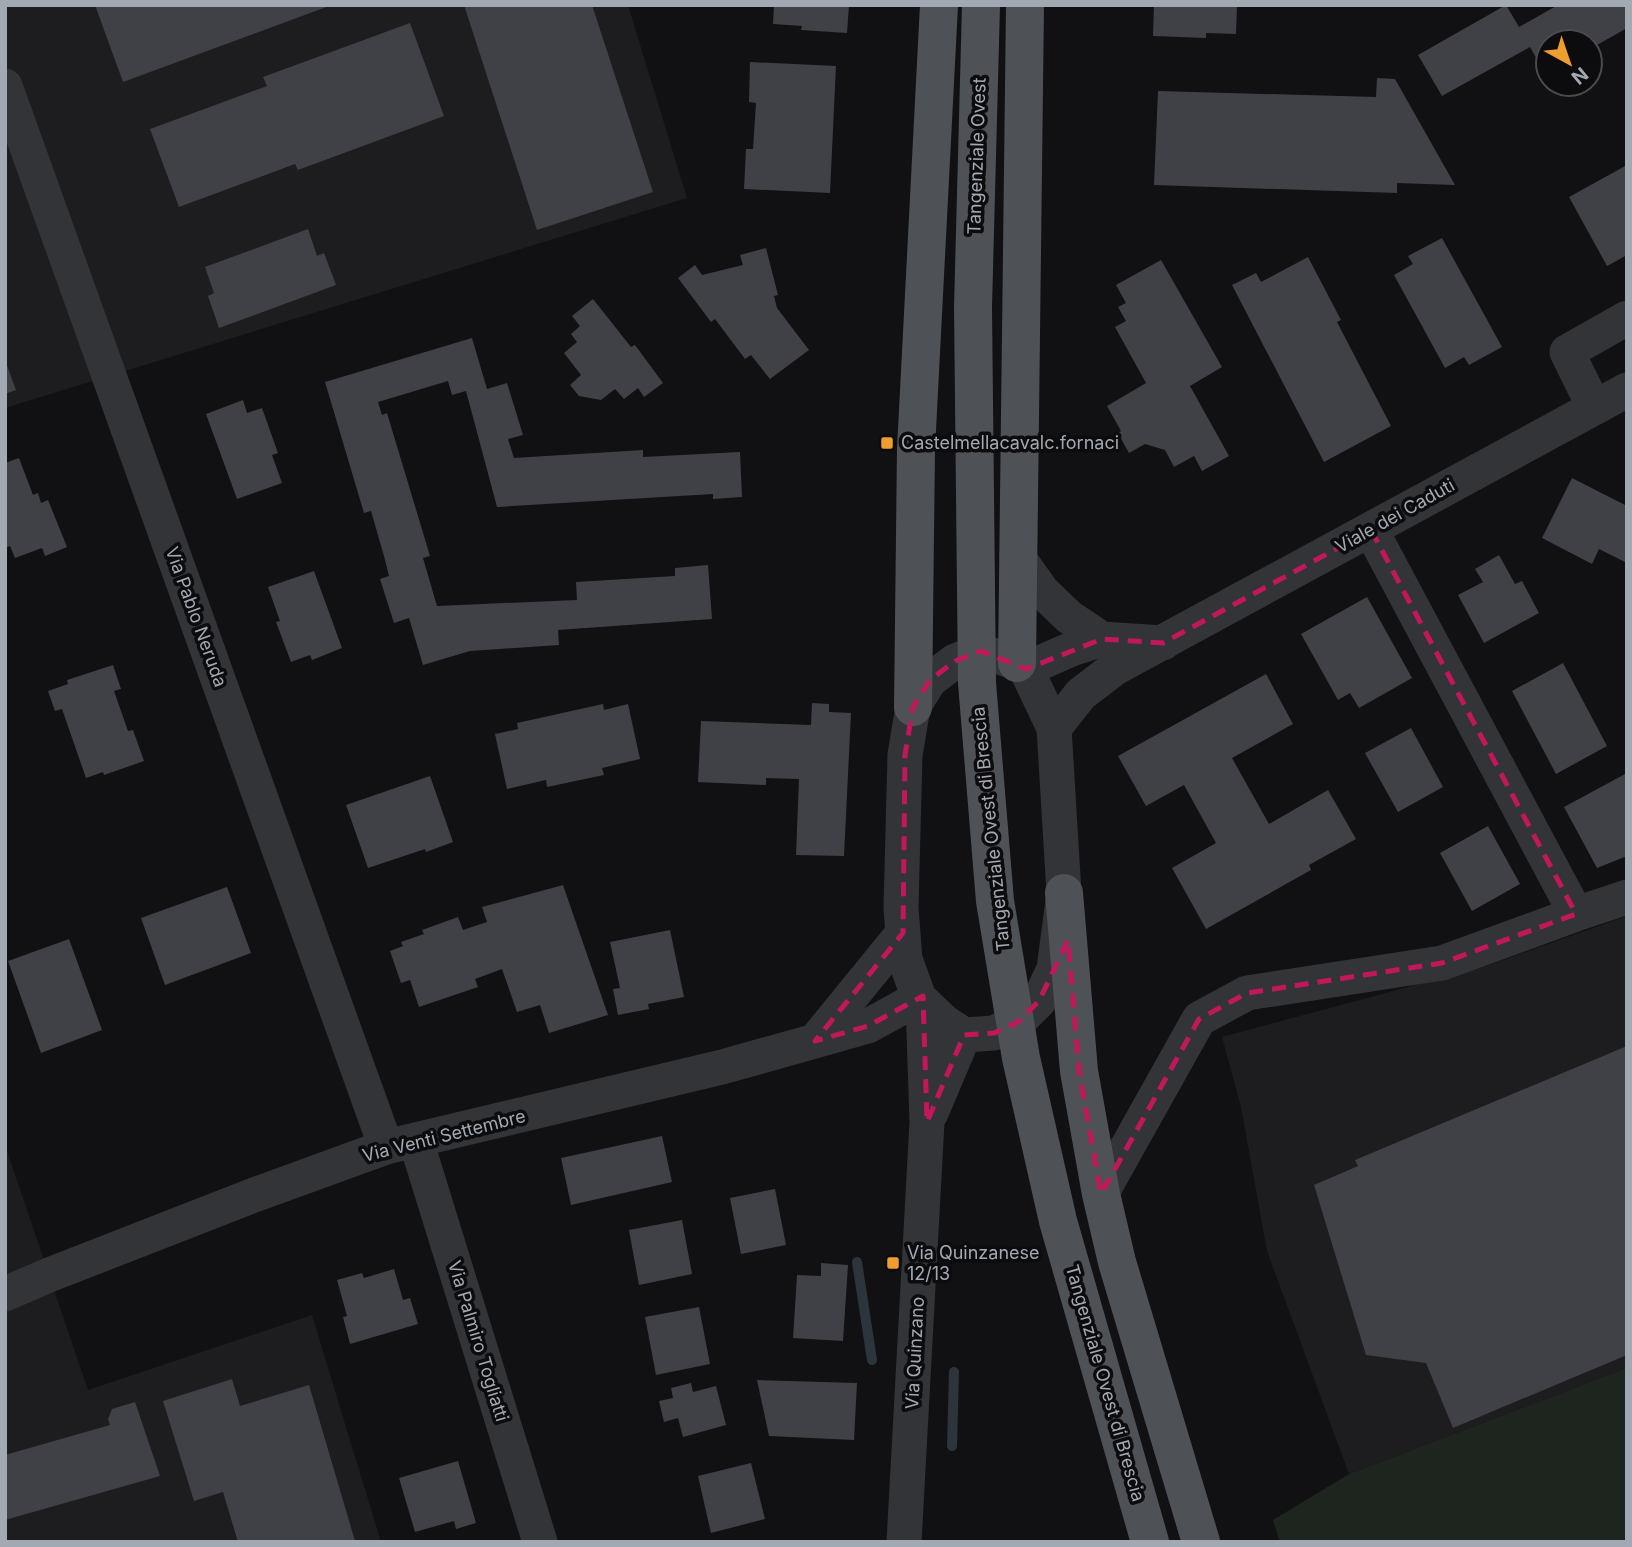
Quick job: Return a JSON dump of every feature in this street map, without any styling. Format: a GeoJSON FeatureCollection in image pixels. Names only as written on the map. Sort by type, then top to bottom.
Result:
{"type":"FeatureCollection","features":[{"type":"Feature","properties":{"kind":"main road"},"geometry":{"type":"LineString","coordinates":[[913,707],[916,449],[939,5]]}},
{"type":"Feature","properties":{"kind":"main road","name":"Tangenziale Ovest"},"geometry":{"type":"LineString","coordinates":[[973,307],[981,5]]}},
{"type":"Feature","properties":{"kind":"main road"},"geometry":{"type":"LineString","coordinates":[[1021,666],[1017,556],[1025,5]]}},
{"type":"Feature","properties":{"kind":"main road","name":"Tangenziale Ovest di Brescia"},"geometry":{"type":"LineString","coordinates":[[973,307],[976,683],[995,901],[1021,1058],[1058,1222],[1150,1542]]}},
{"type":"Feature","properties":{"kind":"main road"},"geometry":{"type":"LineString","coordinates":[[1064,893],[1079,1071],[1101,1194],[1117,1262],[1201,1542]]}},
{"type":"Feature","properties":{"kind":"street","name":"Via Pablo Neruda"},"geometry":{"type":"LineString","coordinates":[[5,86],[401,1144]]}},
{"type":"Feature","properties":{"kind":"street"},"geometry":{"type":"LineString","coordinates":[[1594,408],[1567,352],[1627,318]]}},
{"type":"Feature","properties":{"kind":"street","name":"Viale dei Caduti"},"geometry":{"type":"LineString","coordinates":[[1054,728],[1081,694],[1115,668],[1627,390]]}},
{"type":"Feature","properties":{"kind":"street"},"geometry":{"type":"LineString","coordinates":[[1371,530],[1576,914]]}},
{"type":"Feature","properties":{"kind":"street"},"geometry":{"type":"LineString","coordinates":[[1017,556],[1042,592],[1069,617],[1102,639]]}},
{"type":"Feature","properties":{"kind":"street"},"geometry":{"type":"LineString","coordinates":[[1021,666],[1054,728],[1064,893],[1054,968],[1039,1001],[1018,1021],[994,1033],[964,1035],[943,1021],[921,1000],[905,959],[901,908],[905,755],[913,707],[930,680],[955,660],[981,651],[1021,666],[1102,639],[1163,643]]}},
{"type":"Feature","properties":{"kind":"street"},"geometry":{"type":"LineString","coordinates":[[1101,1194],[1199,1019],[1247,993],[1442,963],[1627,897]]}},
{"type":"Feature","properties":{"kind":"street"},"geometry":{"type":"LineString","coordinates":[[815,1041],[903,933]]}},
{"type":"Feature","properties":{"kind":"street","name":"Via Venti Settembre"},"geometry":{"type":"LineString","coordinates":[[5,1294],[241,1200],[401,1144],[722,1067],[868,1026],[921,1000]]}},
{"type":"Feature","properties":{"kind":"street","name":"Via Quinzano"},"geometry":{"type":"LineString","coordinates":[[904,1542],[927,1122],[921,1000]]}},
{"type":"Feature","properties":{"kind":"street","name":"Via Quinzano"},"geometry":{"type":"LineString","coordinates":[[927,1122],[964,1035]]}},
{"type":"Feature","properties":{"kind":"street","name":"Via Palmiro Togliatti"},"geometry":{"type":"LineString","coordinates":[[401,1144],[540,1542]]}},
{"type":"Feature","properties":{"kind":"highlighted area"},"geometry":{"type":"Polygon","coordinates":[[[1371,530],[1576,914],[1442,963],[1247,993],[1199,1019],[1101,1194],[1079,1071],[1068,940],[1039,1001],[1018,1022],[994,1033],[964,1035],[927,1122],[923,996],[868,1026],[815,1041],[903,933],[905,755],[913,707],[930,680],[955,661],[981,651],[1026,669],[1102,639],[1163,643],[1371,530]]]}},
{"type":"Feature","properties":{"kind":"shaded area"},"geometry":{"type":"Polygon","coordinates":[[[5,5],[628,5],[687,198],[5,408],[5,5]]]}},
{"type":"Feature","properties":{"kind":"shaded area"},"geometry":{"type":"Polygon","coordinates":[[[1627,916],[1627,1368],[1349,1474],[1267,1251],[1241,1107],[1222,1037],[1486,966],[1627,916]]]}},
{"type":"Feature","properties":{"kind":"shaded area"},"geometry":{"type":"Polygon","coordinates":[[[5,1145],[88,1390],[312,1315],[381,1542],[5,1542],[5,1145]]]}},
{"type":"Feature","properties":{"kind":"shaded area"},"geometry":{"type":"Polygon","coordinates":[[[1627,1368],[1627,1542],[1280,1542],[1273,1520],[1349,1474],[1627,1368]]]}},
{"type":"Feature","properties":{"kind":"building"},"geometry":{"type":"Polygon","coordinates":[[[95,5],[329,5],[329,6],[123,82],[95,5]]]}},
{"type":"Feature","properties":{"kind":"building"},"geometry":{"type":"Polygon","coordinates":[[[464,5],[592,5],[653,192],[537,230],[464,5]]]}},
{"type":"Feature","properties":{"kind":"building"},"geometry":{"type":"Polygon","coordinates":[[[774,5],[849,5],[847,33],[801,30],[802,26],[773,24],[774,5]]]}},
{"type":"Feature","properties":{"kind":"building"},"geometry":{"type":"Polygon","coordinates":[[[1154,5],[1237,5],[1236,34],[1206,33],[1206,38],[1153,36],[1154,5]]]}},
{"type":"Feature","properties":{"kind":"building"},"geometry":{"type":"Polygon","coordinates":[[[1506,5],[1519,27],[1558,5],[1627,5],[1627,28],[1604,41],[1604,28],[1534,28],[1534,54],[1530,47],[1442,96],[1418,55],[1506,5]]]}},
{"type":"Feature","properties":{"kind":"building"},"geometry":{"type":"Polygon","coordinates":[[[410,23],[444,116],[298,170],[295,164],[179,207],[150,129],[267,86],[263,77],[410,23]]]}},
{"type":"Feature","properties":{"kind":"building"},"geometry":{"type":"Polygon","coordinates":[[[750,62],[836,66],[830,193],[744,189],[746,149],[753,149],[756,103],[749,102],[750,62]]]}},
{"type":"Feature","properties":{"kind":"building"},"geometry":{"type":"Polygon","coordinates":[[[1377,78],[1395,79],[1455,185],[1397,183],[1397,193],[1154,185],[1158,91],[1376,97],[1377,78]]]}},
{"type":"Feature","properties":{"kind":"building"},"geometry":{"type":"Polygon","coordinates":[[[1627,165],[1627,255],[1607,266],[1569,197],[1627,165]]]}},
{"type":"Feature","properties":{"kind":"building"},"geometry":{"type":"Polygon","coordinates":[[[308,229],[317,256],[324,253],[336,285],[219,328],[208,296],[214,293],[205,267],[308,229]]]}},
{"type":"Feature","properties":{"kind":"building"},"geometry":{"type":"Polygon","coordinates":[[[1442,238],[1502,347],[1469,365],[1464,357],[1445,368],[1394,275],[1413,264],[1408,256],[1442,238]]]}},
{"type":"Feature","properties":{"kind":"building"},"geometry":{"type":"Polygon","coordinates":[[[766,248],[778,295],[774,296],[777,308],[809,350],[770,379],[751,355],[745,359],[715,319],[711,322],[678,278],[695,265],[702,275],[743,265],[740,255],[766,248]]]}},
{"type":"Feature","properties":{"kind":"building"},"geometry":{"type":"Polygon","coordinates":[[[1308,257],[1341,320],[1337,322],[1391,426],[1324,462],[1232,285],[1256,273],[1261,282],[1308,257]]]}},
{"type":"Feature","properties":{"kind":"building"},"geometry":{"type":"Polygon","coordinates":[[[1161,260],[1222,367],[1190,386],[1229,456],[1202,471],[1194,456],[1174,467],[1165,450],[1145,444],[1129,453],[1107,406],[1146,383],[1115,327],[1126,321],[1118,307],[1126,303],[1116,285],[1161,260]]]}},
{"type":"Feature","properties":{"kind":"building"},"geometry":{"type":"Polygon","coordinates":[[[593,299],[631,347],[635,345],[663,383],[644,397],[638,388],[624,399],[615,389],[601,400],[579,396],[570,385],[581,375],[564,353],[577,342],[571,334],[580,326],[572,316],[593,299]]]}},
{"type":"Feature","properties":{"kind":"building"},"geometry":{"type":"Polygon","coordinates":[[[472,338],[487,389],[507,383],[523,435],[508,439],[514,458],[643,450],[643,457],[740,452],[742,497],[713,499],[713,494],[497,507],[466,391],[452,395],[448,381],[378,402],[382,415],[387,413],[430,556],[423,558],[437,606],[577,600],[576,582],[675,576],[675,568],[708,565],[712,619],[558,630],[559,645],[470,651],[423,665],[409,618],[394,623],[380,579],[389,576],[384,556],[371,511],[364,513],[325,382],[472,338]]]}},
{"type":"Feature","properties":{"kind":"building"},"geometry":{"type":"Polygon","coordinates":[[[5,360],[16,390],[5,394],[5,360]]]}},
{"type":"Feature","properties":{"kind":"building"},"geometry":{"type":"Polygon","coordinates":[[[243,400],[247,413],[262,408],[278,453],[272,455],[282,483],[237,499],[206,414],[243,400]]]}},
{"type":"Feature","properties":{"kind":"building"},"geometry":{"type":"Polygon","coordinates":[[[19,458],[33,495],[38,493],[41,503],[48,500],[67,547],[45,556],[42,548],[15,558],[10,546],[5,548],[5,463],[19,458]]]}},
{"type":"Feature","properties":{"kind":"building"},"geometry":{"type":"Polygon","coordinates":[[[1572,478],[1627,506],[1627,563],[1599,549],[1592,564],[1542,538],[1572,478]]]}},
{"type":"Feature","properties":{"kind":"building"},"geometry":{"type":"Polygon","coordinates":[[[1499,555],[1515,584],[1522,581],[1539,613],[1484,643],[1458,595],[1483,582],[1475,569],[1499,555]]]}},
{"type":"Feature","properties":{"kind":"building"},"geometry":{"type":"Polygon","coordinates":[[[314,571],[342,648],[312,660],[310,655],[291,662],[276,622],[280,621],[268,587],[314,571]]]}},
{"type":"Feature","properties":{"kind":"building"},"geometry":{"type":"Polygon","coordinates":[[[1367,597],[1412,678],[1359,708],[1350,693],[1338,700],[1301,634],[1367,597]]]}},
{"type":"Feature","properties":{"kind":"building"},"geometry":{"type":"Polygon","coordinates":[[[1563,663],[1607,746],[1556,774],[1512,691],[1563,663]]]}},
{"type":"Feature","properties":{"kind":"building"},"geometry":{"type":"Polygon","coordinates":[[[113,665],[121,689],[114,691],[128,731],[133,730],[144,761],[104,775],[103,772],[86,778],[62,709],[55,711],[48,691],[68,684],[67,680],[113,665]]]}},
{"type":"Feature","properties":{"kind":"building"},"geometry":{"type":"Polygon","coordinates":[[[1266,674],[1293,724],[1232,758],[1269,824],[1328,790],[1356,839],[1309,865],[1311,870],[1206,929],[1172,868],[1216,843],[1184,785],[1146,806],[1118,756],[1266,674]]]}},
{"type":"Feature","properties":{"kind":"building"},"geometry":{"type":"Polygon","coordinates":[[[812,703],[829,704],[829,712],[851,713],[844,856],[796,855],[799,779],[766,778],[766,785],[698,782],[701,721],[811,725],[812,703]]]}},
{"type":"Feature","properties":{"kind":"building"},"geometry":{"type":"Polygon","coordinates":[[[603,704],[604,710],[628,704],[640,759],[602,768],[604,775],[547,787],[546,780],[507,789],[495,734],[518,729],[517,723],[603,704]]]}},
{"type":"Feature","properties":{"kind":"building"},"geometry":{"type":"Polygon","coordinates":[[[1411,728],[1443,787],[1398,812],[1365,753],[1411,728]]]}},
{"type":"Feature","properties":{"kind":"building"},"geometry":{"type":"Polygon","coordinates":[[[1627,773],[1627,856],[1597,868],[1564,807],[1627,773]]]}},
{"type":"Feature","properties":{"kind":"building"},"geometry":{"type":"Polygon","coordinates":[[[430,776],[453,842],[368,868],[346,805],[430,776]]]}},
{"type":"Feature","properties":{"kind":"building"},"geometry":{"type":"Polygon","coordinates":[[[1488,826],[1520,884],[1472,911],[1440,853],[1488,826]]]}},
{"type":"Feature","properties":{"kind":"building"},"geometry":{"type":"Polygon","coordinates":[[[563,885],[608,1015],[549,1033],[540,1005],[517,1012],[502,969],[475,979],[478,987],[419,1007],[410,980],[401,983],[390,951],[403,946],[401,942],[424,934],[422,930],[458,917],[463,930],[487,922],[482,907],[563,885]]]}},
{"type":"Feature","properties":{"kind":"building"},"geometry":{"type":"Polygon","coordinates":[[[227,887],[251,953],[165,985],[141,918],[227,887]]]}},
{"type":"Feature","properties":{"kind":"building"},"geometry":{"type":"Polygon","coordinates":[[[670,930],[684,997],[648,1004],[649,1009],[618,1015],[613,989],[620,988],[610,942],[670,930]]]}},
{"type":"Feature","properties":{"kind":"building"},"geometry":{"type":"Polygon","coordinates":[[[69,939],[102,1030],[41,1053],[8,961],[69,939]]]}},
{"type":"Feature","properties":{"kind":"building"},"geometry":{"type":"Polygon","coordinates":[[[1627,1046],[1627,1355],[1453,1428],[1426,1363],[1366,1355],[1314,1185],[1358,1166],[1355,1160],[1627,1046]]]}},
{"type":"Feature","properties":{"kind":"building"},"geometry":{"type":"Polygon","coordinates":[[[662,1136],[672,1182],[571,1205],[561,1158],[662,1136]]]}},
{"type":"Feature","properties":{"kind":"building"},"geometry":{"type":"Polygon","coordinates":[[[775,1189],[786,1245],[741,1254],[730,1198],[775,1189]]]}},
{"type":"Feature","properties":{"kind":"building"},"geometry":{"type":"Polygon","coordinates":[[[682,1220],[692,1274],[639,1285],[629,1230],[682,1220]]]}},
{"type":"Feature","properties":{"kind":"building"},"geometry":{"type":"Polygon","coordinates":[[[821,1263],[848,1265],[843,1341],[793,1338],[797,1275],[821,1276],[821,1263]]]}},
{"type":"Feature","properties":{"kind":"building"},"geometry":{"type":"Polygon","coordinates":[[[394,1269],[403,1300],[410,1298],[418,1324],[350,1344],[343,1317],[347,1316],[337,1280],[362,1273],[364,1278],[394,1269]]]}},
{"type":"Feature","properties":{"kind":"building"},"geometry":{"type":"Polygon","coordinates":[[[699,1307],[710,1364],[656,1375],[645,1317],[699,1307]]]}},
{"type":"Feature","properties":{"kind":"building"},"geometry":{"type":"Polygon","coordinates":[[[232,1379],[240,1406],[309,1385],[355,1541],[238,1542],[223,1492],[194,1501],[163,1401],[232,1379]]]}},
{"type":"Feature","properties":{"kind":"building"},"geometry":{"type":"Polygon","coordinates":[[[757,1380],[857,1383],[854,1440],[769,1436],[757,1380]]]}},
{"type":"Feature","properties":{"kind":"building"},"geometry":{"type":"Polygon","coordinates":[[[691,1383],[693,1392],[716,1386],[726,1425],[683,1437],[678,1418],[664,1422],[659,1401],[673,1398],[671,1388],[691,1383]]]}},
{"type":"Feature","properties":{"kind":"building"},"geometry":{"type":"Polygon","coordinates":[[[135,1402],[160,1476],[5,1520],[5,1455],[110,1425],[108,1419],[112,1409],[135,1402]]]}},
{"type":"Feature","properties":{"kind":"building"},"geometry":{"type":"Polygon","coordinates":[[[458,1461],[476,1523],[456,1529],[454,1521],[415,1532],[399,1478],[458,1461]]]}},
{"type":"Feature","properties":{"kind":"building"},"geometry":{"type":"Polygon","coordinates":[[[751,1463],[765,1519],[711,1533],[698,1476],[751,1463]]]}},
{"type":"Feature","properties":{"kind":"waterway"},"geometry":{"type":"LineString","coordinates":[[857,1262],[872,1360]]}},
{"type":"Feature","properties":{"kind":"waterway"},"geometry":{"type":"LineString","coordinates":[[952,1446],[954,1372]]}},
{"type":"Feature","properties":{"kind":"place","name":"Castelmellacavalc.fornaci"},"geometry":{"type":"Point","coordinates":[887,443]}},
{"type":"Feature","properties":{"kind":"place","name":"Via Quinzanese 12/13"},"geometry":{"type":"Point","coordinates":[893,1263]}}]}
